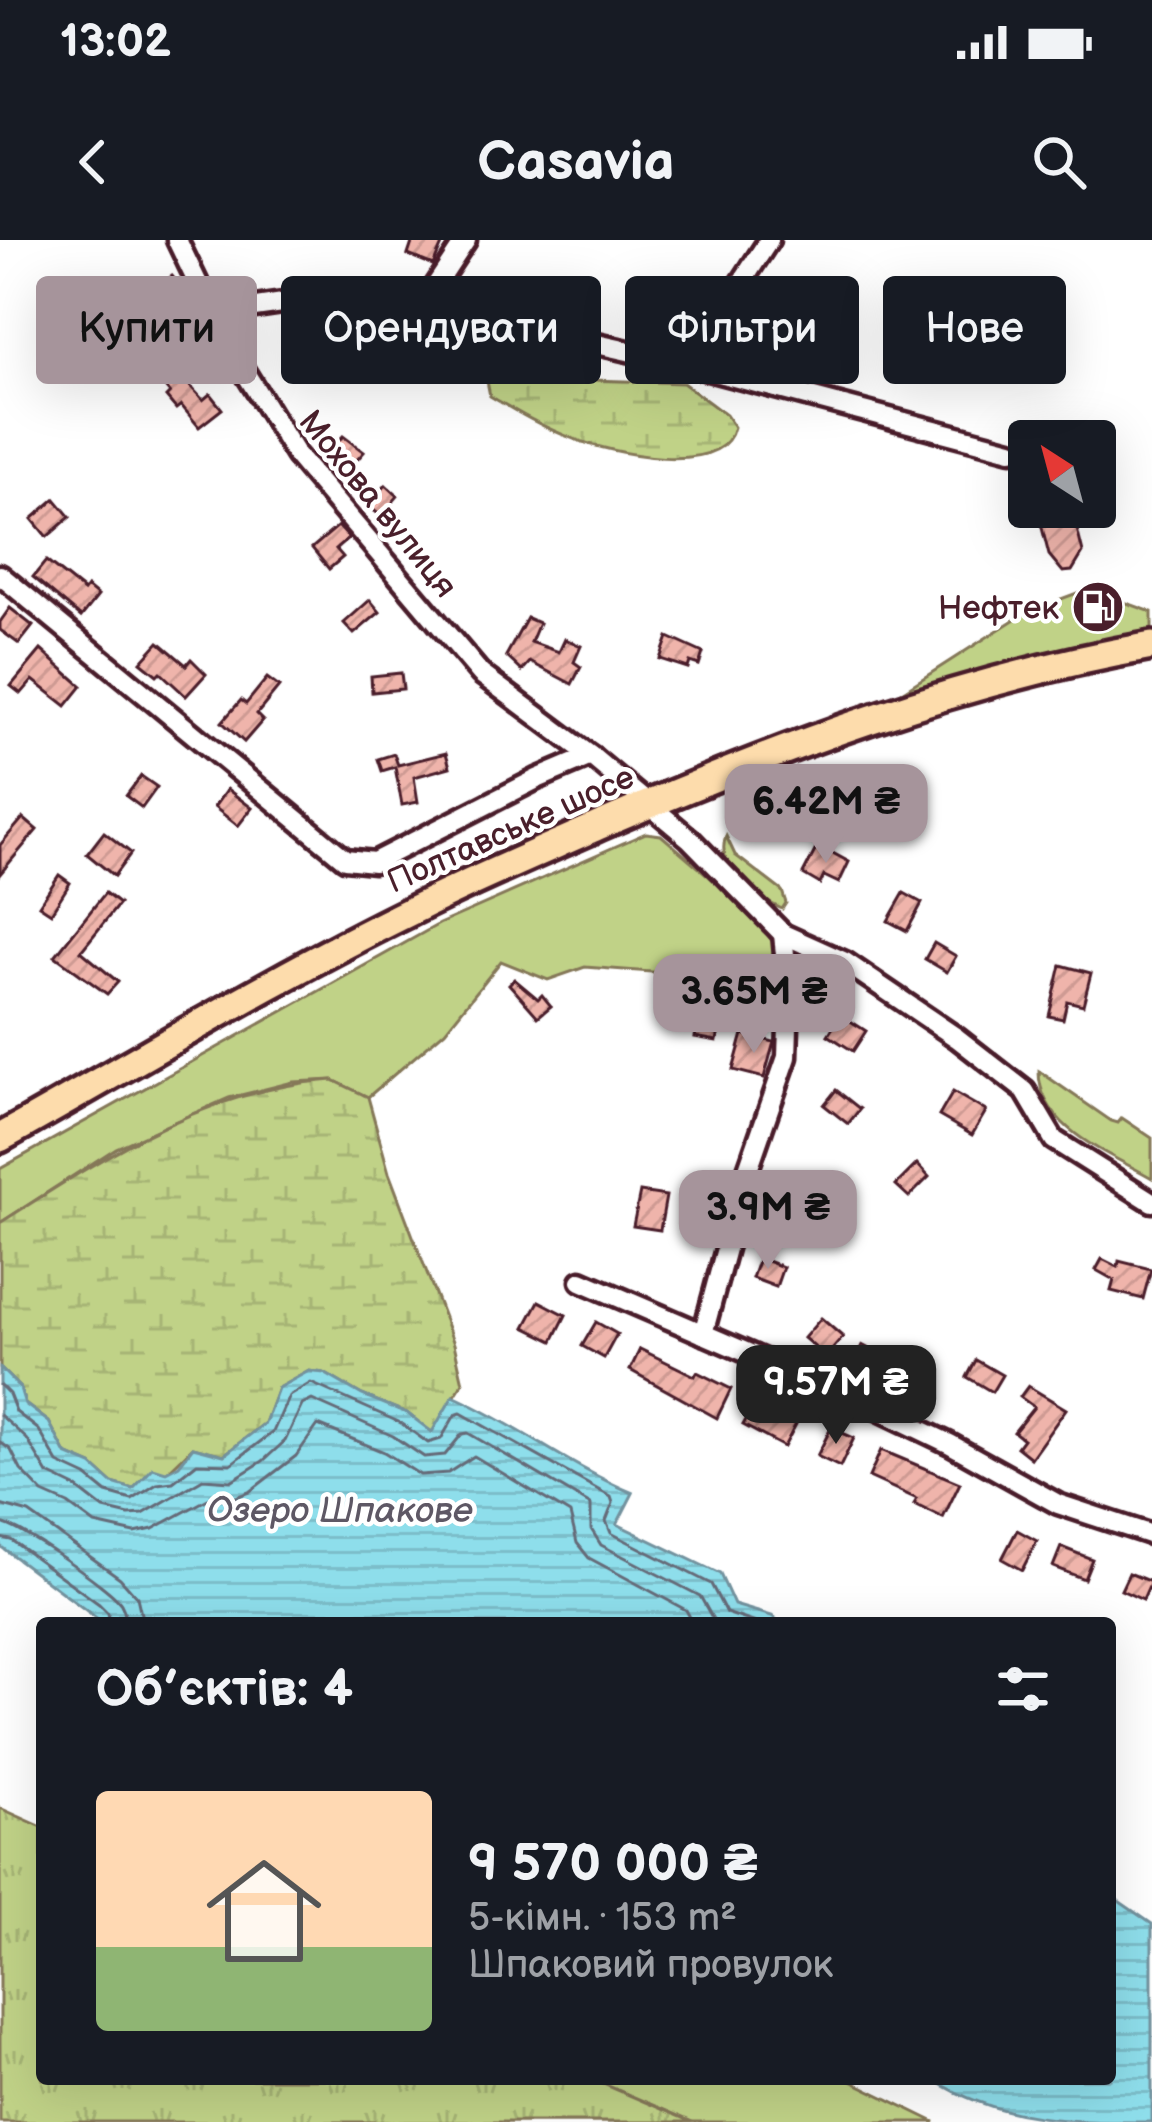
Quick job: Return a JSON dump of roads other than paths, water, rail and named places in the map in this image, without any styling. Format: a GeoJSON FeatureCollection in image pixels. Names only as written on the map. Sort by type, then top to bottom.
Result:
{"type":"FeatureCollection","features":[{"type":"Feature","properties":{"kind":"main road","name":"Полтавське шосе"},"geometry":{"type":"LineString","coordinates":[[0,1138],[400,916],[646,805],[848,724],[1066,661],[1152,646]]}},
{"type":"Feature","properties":{"kind":"street","name":"Мохова вулиця"},"geometry":{"type":"LineString","coordinates":[[177,240],[195,276]]}},
{"type":"Feature","properties":{"kind":"street"},"geometry":{"type":"LineString","coordinates":[[442,276],[466,240]]}},
{"type":"Feature","properties":{"kind":"street"},"geometry":{"type":"LineString","coordinates":[[746,276],[769,240]]}},
{"type":"Feature","properties":{"kind":"street","name":"Мохова вулиця"},"geometry":{"type":"LineString","coordinates":[[252,384],[296,455],[481,674],[592,756],[689,838],[783,934],[845,962],[957,1037],[1024,1091],[1054,1140],[1152,1202]]}},
{"type":"Feature","properties":{"kind":"street"},"geometry":{"type":"LineString","coordinates":[[760,384],[1008,449]]}},
{"type":"Feature","properties":{"kind":"street"},"geometry":{"type":"LineString","coordinates":[[0,575],[332,851],[359,863],[374,862],[592,756]]}},
{"type":"Feature","properties":{"kind":"street"},"geometry":{"type":"LineString","coordinates":[[703,1334],[745,1178],[787,1058],[789,996],[783,934]]}},
{"type":"Feature","properties":{"kind":"street"},"geometry":{"type":"LineString","coordinates":[[581,1281],[911,1425],[1058,1504],[1152,1534]]}},
{"type":"Feature","properties":{"kind":"water","name":"Озеро Шпакове"},"geometry":{"type":"Polygon","coordinates":[[[0,1368],[20,1388],[25,1404],[49,1422],[66,1454],[92,1465],[112,1483],[133,1489],[153,1468],[166,1472],[179,1465],[193,1447],[224,1455],[265,1423],[278,1388],[309,1371],[324,1373],[407,1413],[432,1432],[453,1396],[499,1419],[633,1493],[617,1524],[720,1574],[734,1605],[773,1617],[95,1617],[0,1546],[0,1368]]]}},
{"type":"Feature","properties":{"kind":"water"},"geometry":{"type":"Polygon","coordinates":[[[1116,1899],[1152,1924],[1152,2122],[1037,2117],[944,2085],[1116,2085],[1116,1899]]]}},
{"type":"Feature","properties":{"kind":"place","name":"Нефтек"},"geometry":{"type":"Point","coordinates":[1098,607]}}]}
